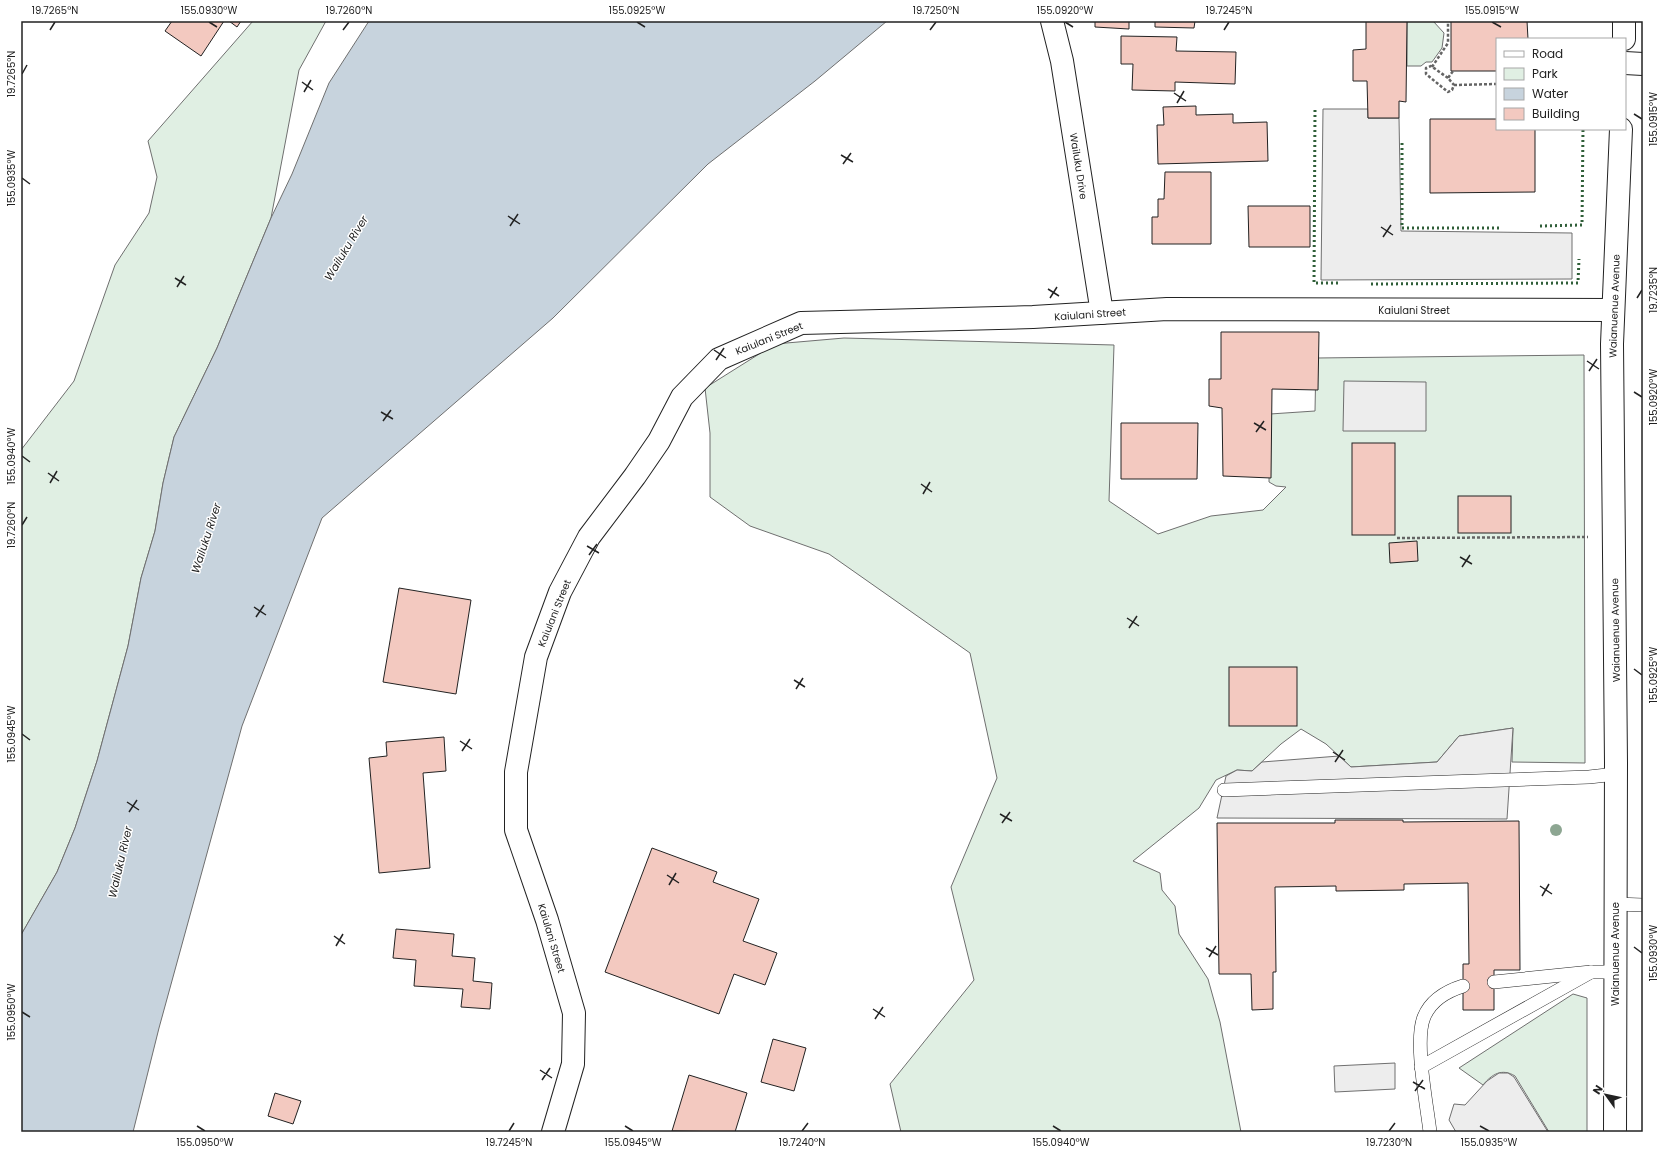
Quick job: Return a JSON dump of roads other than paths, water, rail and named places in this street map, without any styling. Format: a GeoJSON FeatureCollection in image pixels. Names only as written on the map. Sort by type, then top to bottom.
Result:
{"type":"FeatureCollection","features":[{"type":"Feature","properties":{"kind":"street","name":"Wailuku Drive"},"geometry":{"type":"LineString","coordinates":[[1052,21],[1062,61],[1102,312]]}},
{"type":"Feature","properties":{"kind":"street"},"geometry":{"type":"LineString","coordinates":[[1624,21],[1624,38]]}},
{"type":"Feature","properties":{"kind":"street"},"geometry":{"type":"LineString","coordinates":[[1626,64],[1643,64]]}},
{"type":"Feature","properties":{"kind":"street","name":"Waianuenue Avenue"},"geometry":{"type":"LineString","coordinates":[[1615,1132],[1614,972],[1616,774],[1613,310],[1621,130]]}},
{"type":"Feature","properties":{"kind":"street","name":"Kaiulani Street"},"geometry":{"type":"LineString","coordinates":[[553,1132],[573,1064],[574,1013],[547,920],[516,830],[516,772],[536,657],[560,592],[589,537],[655,446],[682,397],[719,359],[801,323],[1033,317],[1167,309],[1613,310]]}},
{"type":"Feature","properties":{"kind":"lane"},"geometry":{"type":"LineString","coordinates":[[1224,790],[1590,777],[1616,774]]}},
{"type":"Feature","properties":{"kind":"lane"},"geometry":{"type":"LineString","coordinates":[[1615,904],[1643,905]]}},
{"type":"Feature","properties":{"kind":"lane"},"geometry":{"type":"LineString","coordinates":[[1494,982],[1591,972],[1614,972]]}},
{"type":"Feature","properties":{"kind":"lane"},"geometry":{"type":"LineString","coordinates":[[1421,1066],[1591,972]]}},
{"type":"Feature","properties":{"kind":"lane"},"geometry":{"type":"LineString","coordinates":[[1430,1132],[1421,1066],[1421,1029],[1424,1017],[1432,1006],[1447,991],[1463,986]]}},
{"type":"Feature","properties":{"kind":"water","name":"Wailuku River"},"geometry":{"type":"Polygon","coordinates":[[[369,21],[887,21],[815,81],[708,164],[553,318],[322,518],[242,726],[159,1028],[133,1132],[21,1132],[21,935],[57,872],[75,828],[97,761],[128,646],[141,578],[155,531],[163,483],[174,437],[217,348],[271,218],[292,174],[329,83],[369,21]]]}}]}
